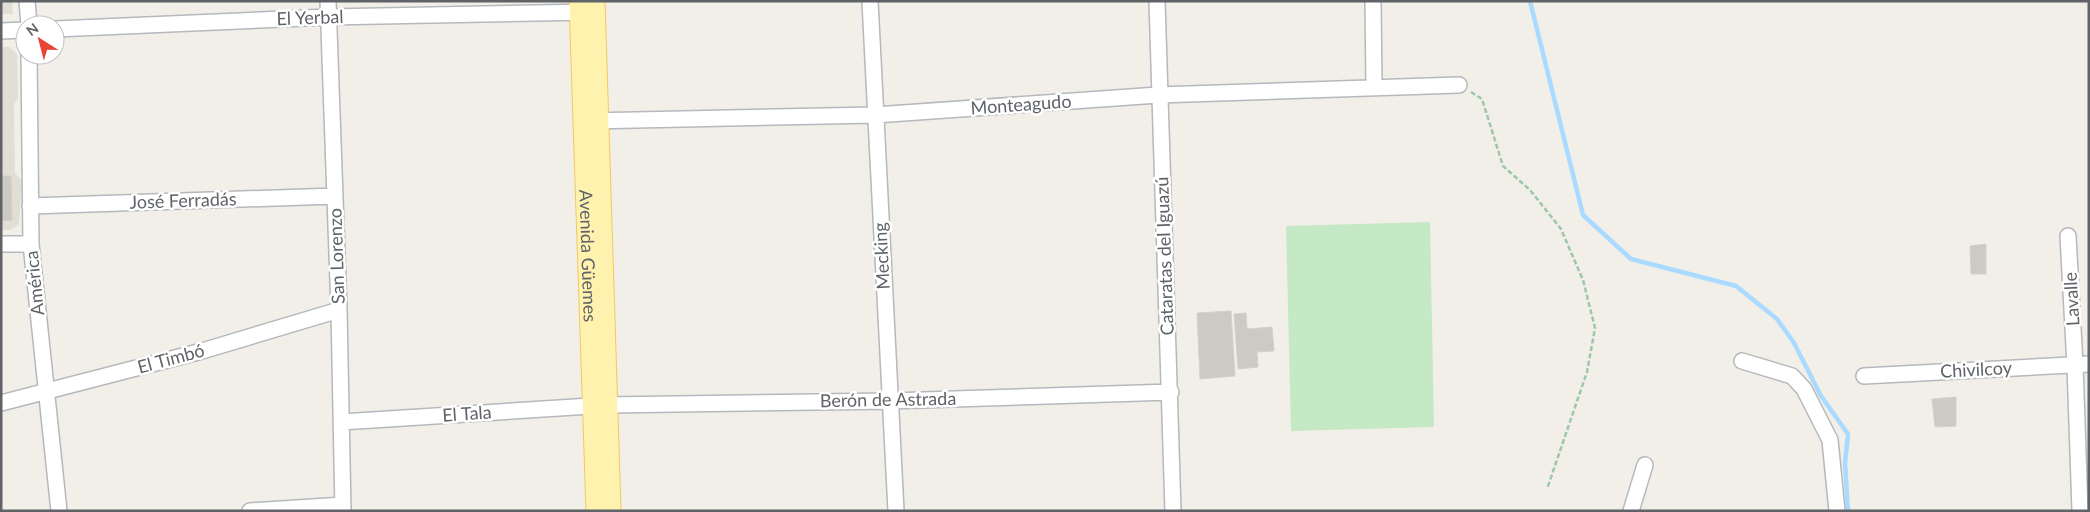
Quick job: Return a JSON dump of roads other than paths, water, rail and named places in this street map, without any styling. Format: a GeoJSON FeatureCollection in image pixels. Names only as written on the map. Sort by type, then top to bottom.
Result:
{"type":"FeatureCollection","features":[{"type":"Feature","properties":{"kind":"main road","name":"Avenida Güemes"},"geometry":{"type":"LineString","coordinates":[[587,6],[599,406],[596,511]]}},
{"type":"Feature","properties":{"kind":"main road","name":"Avenida Güemes"},"geometry":{"type":"LineString","coordinates":[[599,406],[611,511]]}},
{"type":"Feature","properties":{"kind":"street"},"geometry":{"type":"LineString","coordinates":[[27,1],[28,15]]}},
{"type":"Feature","properties":{"kind":"street","name":"San Lorenzo"},"geometry":{"type":"LineString","coordinates":[[328,1],[339,310],[343,508]]}},
{"type":"Feature","properties":{"kind":"street","name":"Mecking"},"geometry":{"type":"LineString","coordinates":[[870,1],[896,511]]}},
{"type":"Feature","properties":{"kind":"street","name":"Cataratas del Iguazú"},"geometry":{"type":"LineString","coordinates":[[1157,1],[1158,95],[1171,392],[1173,511]]}},
{"type":"Feature","properties":{"kind":"street"},"geometry":{"type":"LineString","coordinates":[[1372,1],[1374,87]]}},
{"type":"Feature","properties":{"kind":"street","name":"El Yerbal"},"geometry":{"type":"LineString","coordinates":[[65,29],[587,6]]}},
{"type":"Feature","properties":{"kind":"street"},"geometry":{"type":"LineString","coordinates":[[1,31],[15,30]]}},
{"type":"Feature","properties":{"kind":"street","name":"América"},"geometry":{"type":"LineString","coordinates":[[29,65],[31,244],[59,511]]}},
{"type":"Feature","properties":{"kind":"street","name":"Monteagudo"},"geometry":{"type":"LineString","coordinates":[[590,121],[875,115],[1158,95],[1459,85]]}},
{"type":"Feature","properties":{"kind":"street","name":"José Ferradás"},"geometry":{"type":"LineString","coordinates":[[30,206],[335,196]]}},
{"type":"Feature","properties":{"kind":"street","name":"Lavalle"},"geometry":{"type":"LineString","coordinates":[[2068,236],[2082,364],[2080,511]]}},
{"type":"Feature","properties":{"kind":"street"},"geometry":{"type":"LineString","coordinates":[[1,244],[31,244]]}},
{"type":"Feature","properties":{"kind":"street","name":"El Timbó"},"geometry":{"type":"LineString","coordinates":[[1,404],[202,350],[339,310]]}},
{"type":"Feature","properties":{"kind":"street"},"geometry":{"type":"LineString","coordinates":[[1742,361],[1792,376],[1804,389],[1830,440],[1837,511]]}},
{"type":"Feature","properties":{"kind":"street","name":"Chivilcoy"},"geometry":{"type":"LineString","coordinates":[[1864,376],[2082,364]]}},
{"type":"Feature","properties":{"kind":"street","name":"Berón de Astrada"},"geometry":{"type":"LineString","coordinates":[[599,406],[890,401],[1171,392]]}},
{"type":"Feature","properties":{"kind":"street","name":"El Tala"},"geometry":{"type":"LineString","coordinates":[[341,422],[599,406]]}},
{"type":"Feature","properties":{"kind":"street"},"geometry":{"type":"LineString","coordinates":[[1631,511],[1645,465]]}},
{"type":"Feature","properties":{"kind":"street"},"geometry":{"type":"LineString","coordinates":[[250,511],[343,508]]}},
{"type":"Feature","properties":{"kind":"waterway"},"geometry":{"type":"LineString","coordinates":[[1530,1],[1583,215],[1631,259],[1736,286],[1777,319],[1794,343],[1821,396],[1848,434],[1845,463],[1848,511]]}}]}
